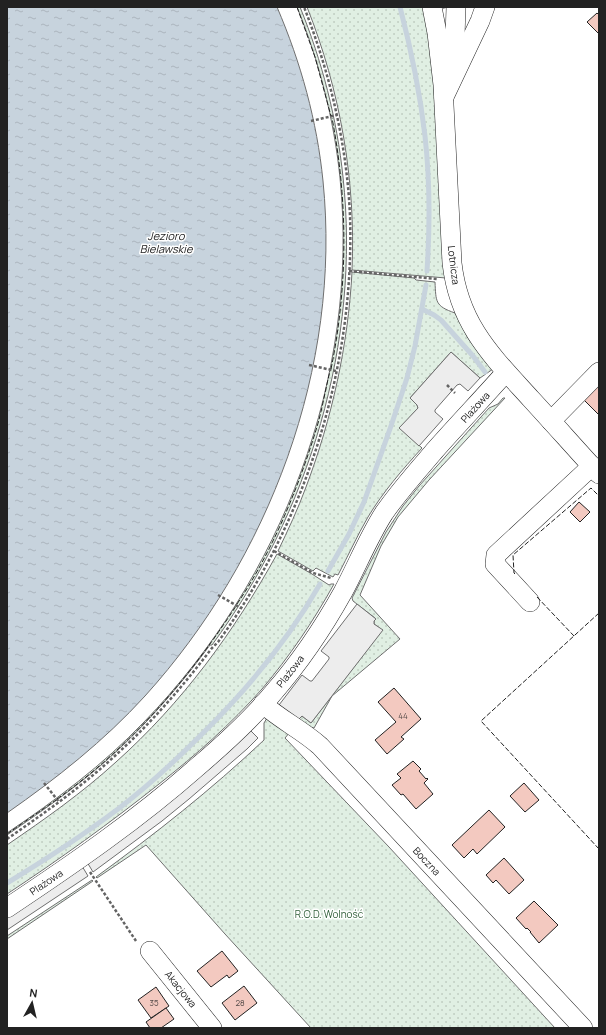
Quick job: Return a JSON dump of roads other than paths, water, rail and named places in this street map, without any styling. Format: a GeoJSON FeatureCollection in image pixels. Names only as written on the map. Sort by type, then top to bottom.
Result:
{"type":"FeatureCollection","features":[{"type":"Feature","properties":{"kind":"street","name":"Lotnicza"},"geometry":{"type":"LineString","coordinates":[[432,7],[444,98],[451,257],[454,279],[460,301],[468,321],[485,347],[596,470]]}},
{"type":"Feature","properties":{"kind":"street"},"geometry":{"type":"LineString","coordinates":[[454,75],[456,7]]}},
{"type":"Feature","properties":{"kind":"street"},"geometry":{"type":"LineString","coordinates":[[444,98],[485,7]]}},
{"type":"Feature","properties":{"kind":"street","name":"Plażowa"},"geometry":{"type":"LineString","coordinates":[[7,908],[75,862],[134,819],[213,754],[241,728],[293,668],[322,628],[344,590],[374,530],[391,503],[411,478],[506,372]]}},
{"type":"Feature","properties":{"kind":"street"},"geometry":{"type":"LineString","coordinates":[[551,421],[599,372]]}},
{"type":"Feature","properties":{"kind":"street"},"geometry":{"type":"LineString","coordinates":[[530,602],[494,564],[496,555],[596,470]]}},
{"type":"Feature","properties":{"kind":"street","name":"Boczna"},"geometry":{"type":"LineString","coordinates":[[263,704],[320,746],[583,1028]]}},
{"type":"Feature","properties":{"kind":"street","name":"Akacjowa"},"geometry":{"type":"LineString","coordinates":[[150,951],[212,1028]]}},
{"type":"Feature","properties":{"kind":"water","name":"Jezioro Bielawskie"},"geometry":{"type":"Polygon","coordinates":[[[7,7],[277,7],[301,71],[317,136],[323,181],[326,251],[321,321],[308,390],[288,457],[261,522],[228,584],[189,642],[145,696],[129,713],[97,744],[7,813],[7,7]]]}},
{"type":"Feature","properties":{"kind":"waterway"},"geometry":{"type":"LineString","coordinates":[[400,7],[415,71],[425,136],[429,204],[427,271]]}},
{"type":"Feature","properties":{"kind":"waterway"},"geometry":{"type":"LineString","coordinates":[[328,571],[349,534],[364,502],[391,426],[407,378],[415,346],[426,285]]}},
{"type":"Feature","properties":{"kind":"waterway"},"geometry":{"type":"LineString","coordinates":[[422,309],[441,320],[485,372]]}},
{"type":"Feature","properties":{"kind":"waterway"},"geometry":{"type":"LineString","coordinates":[[7,883],[63,848],[118,809],[180,755],[217,719],[250,683],[294,626],[320,584]]}},
{"type":"Feature","properties":{"kind":"park label","name":"R.O.D. Wolność"},"geometry":{"type":"Point","coordinates":[329,914]}}]}
